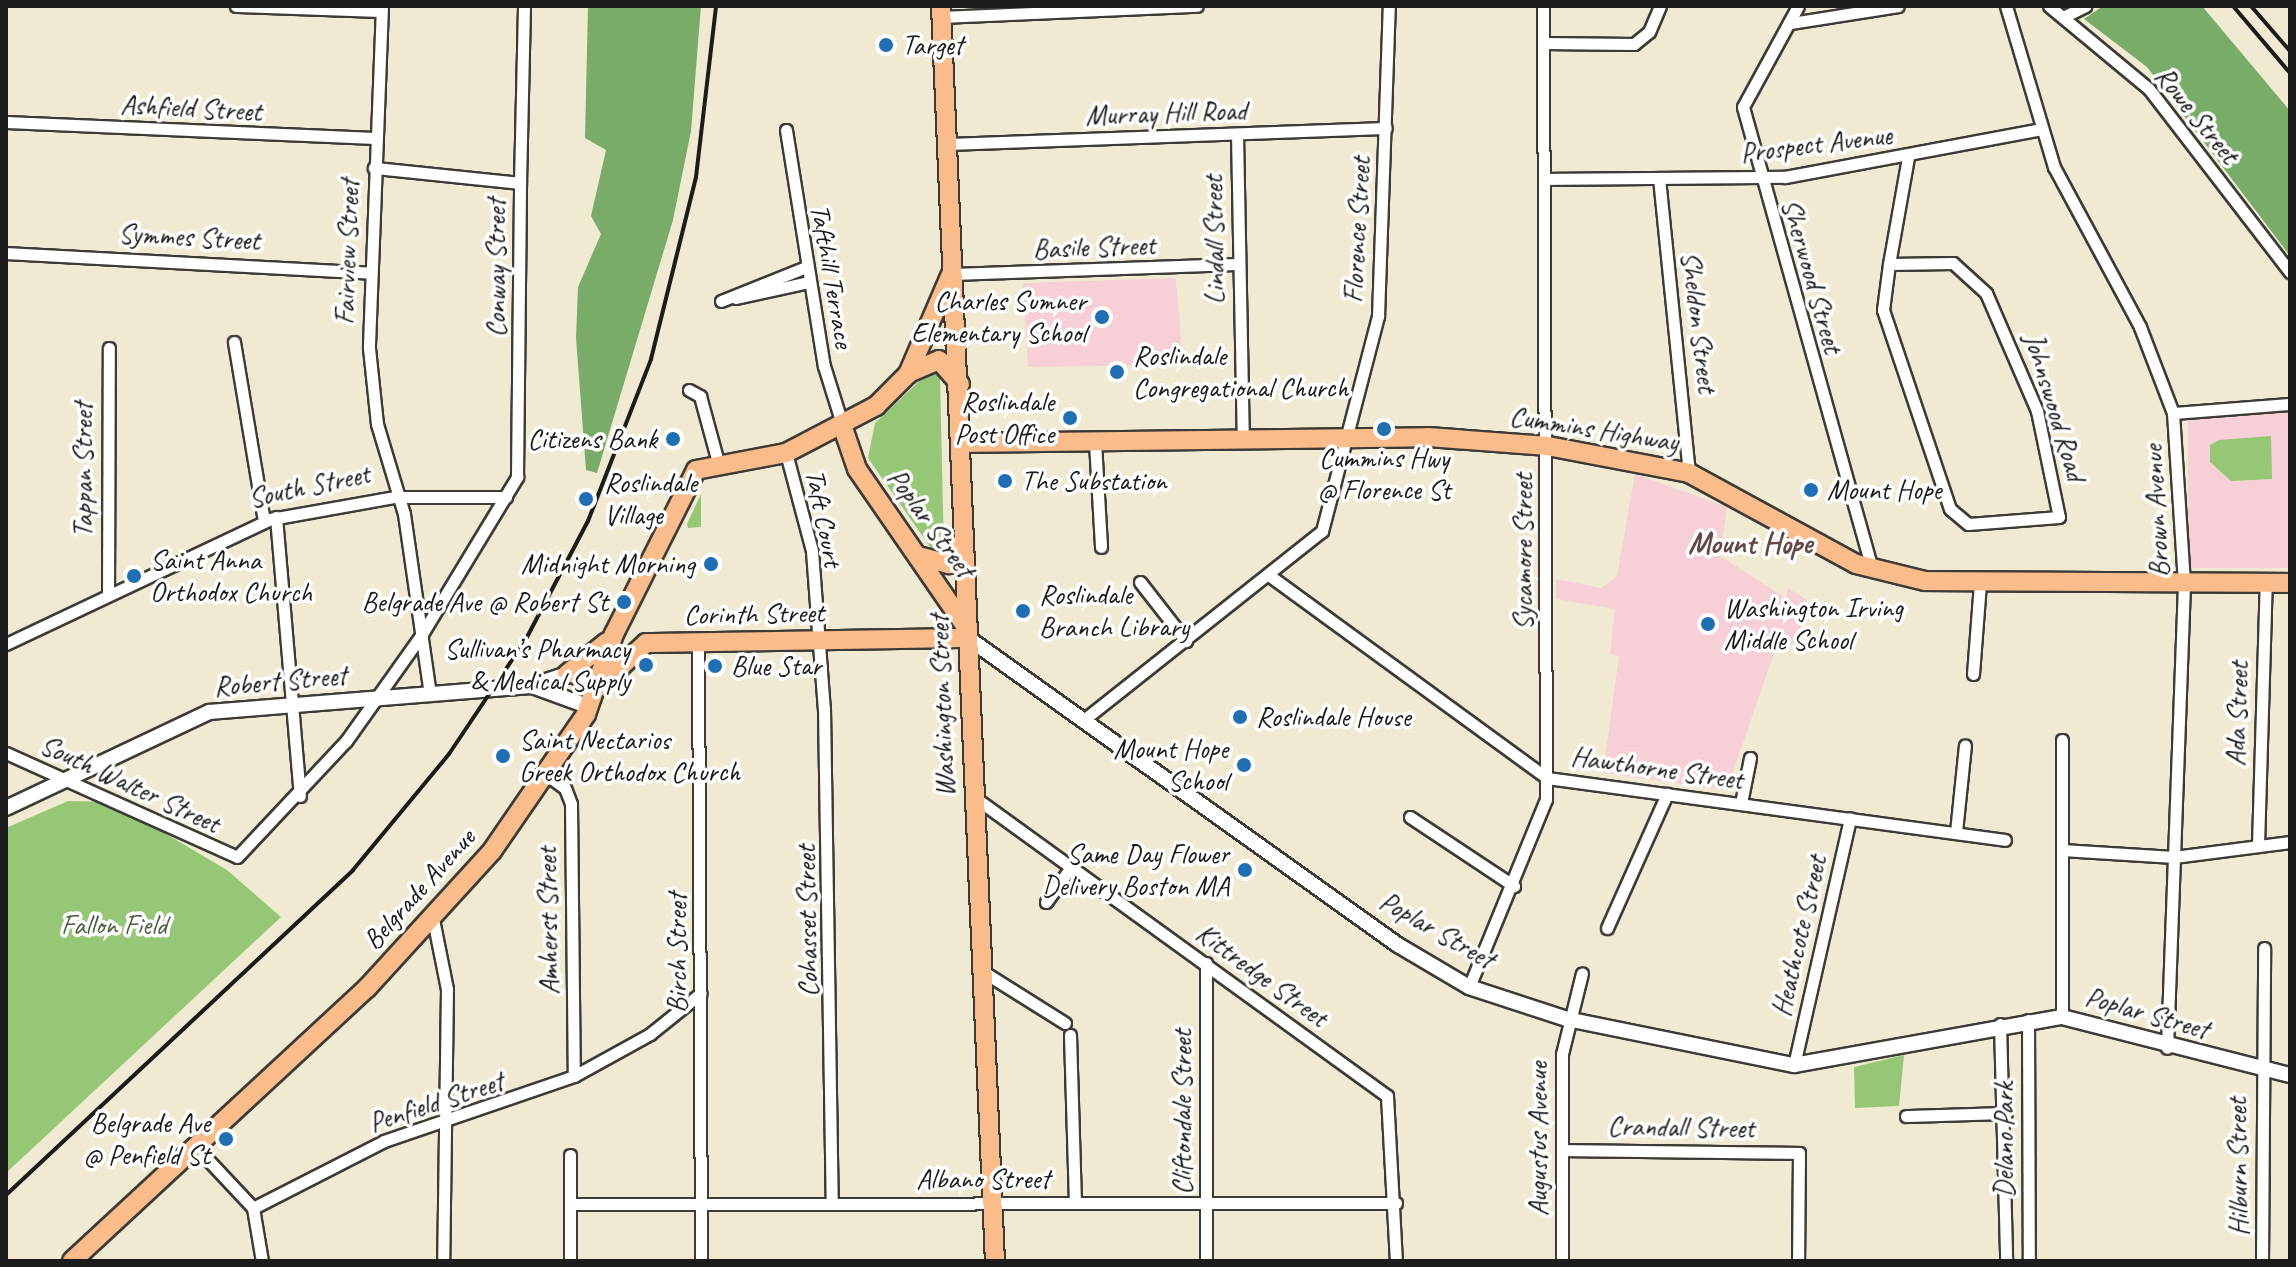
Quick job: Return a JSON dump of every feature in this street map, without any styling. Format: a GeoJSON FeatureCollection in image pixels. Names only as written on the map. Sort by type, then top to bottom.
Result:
{"type":"FeatureCollection","features":[{"type":"Feature","properties":{"kind":"main road","name":"Washington Street"},"geometry":{"type":"LineString","coordinates":[[941,12],[951,274],[960,384],[974,797],[995,1261]]}},
{"type":"Feature","properties":{"kind":"main road"},"geometry":{"type":"LineString","coordinates":[[908,374],[951,274]]}},
{"type":"Feature","properties":{"kind":"main road"},"geometry":{"type":"LineString","coordinates":[[719,466],[786,453],[843,428],[908,374],[939,360],[960,384]]}},
{"type":"Feature","properties":{"kind":"main road","name":"Poplar Street"},"geometry":{"type":"LineString","coordinates":[[843,428],[857,469],[954,602],[968,638]]}},
{"type":"Feature","properties":{"kind":"main road","name":"Cummins Highway"},"geometry":{"type":"LineString","coordinates":[[961,443],[1348,438],[1548,446],[1689,473],[1872,569],[1980,584],[2290,583]]}},
{"type":"Feature","properties":{"kind":"main road","name":"Belgrade Avenue"},"geometry":{"type":"LineString","coordinates":[[72,1261],[196,1147],[433,919],[547,775],[590,707],[614,634],[633,608],[696,470],[719,466]]}},
{"type":"Feature","properties":{"kind":"main road"},"geometry":{"type":"LineString","coordinates":[[919,555],[949,564],[964,542]]}},
{"type":"Feature","properties":{"kind":"main road"},"geometry":{"type":"LineString","coordinates":[[633,608],[632,632],[646,643]]}},
{"type":"Feature","properties":{"kind":"main road"},"geometry":{"type":"LineString","coordinates":[[567,674],[614,634]]}},
{"type":"Feature","properties":{"kind":"main road","name":"Corinth Street"},"geometry":{"type":"LineString","coordinates":[[597,689],[646,643],[968,638]]}},
{"type":"Feature","properties":{"kind":"street"},"geometry":{"type":"LineString","coordinates":[[236,6],[381,9]]}},
{"type":"Feature","properties":{"kind":"street"},"geometry":{"type":"LineString","coordinates":[[520,183],[524,6]]}},
{"type":"Feature","properties":{"kind":"street"},"geometry":{"type":"LineString","coordinates":[[941,12],[1197,6]]}},
{"type":"Feature","properties":{"kind":"street","name":"Florence Street"},"geometry":{"type":"LineString","coordinates":[[1086,718],[1270,576],[1322,531],[1378,316],[1389,6]]}},
{"type":"Feature","properties":{"kind":"street","name":"Sycamore Street"},"geometry":{"type":"LineString","coordinates":[[1469,987],[1544,816],[1547,778],[1548,446],[1543,6]]}},
{"type":"Feature","properties":{"kind":"street"},"geometry":{"type":"LineString","coordinates":[[1543,43],[1634,44],[1649,32],[1660,6]]}},
{"type":"Feature","properties":{"kind":"street","name":"Sherwood Street"},"geometry":{"type":"LineString","coordinates":[[1798,6],[1743,107],[1760,180],[1872,569]]}},
{"type":"Feature","properties":{"kind":"street"},"geometry":{"type":"LineString","coordinates":[[1791,23],[1898,6]]}},
{"type":"Feature","properties":{"kind":"street","name":"Brown Avenue"},"geometry":{"type":"LineString","coordinates":[[2006,6],[2042,129],[2077,221],[2140,327],[2173,413],[2184,584],[2167,1048]]}},
{"type":"Feature","properties":{"kind":"street","name":"Rowe Street"},"geometry":{"type":"LineString","coordinates":[[2049,6],[2149,89],[2290,272]]}},
{"type":"Feature","properties":{"kind":"street"},"geometry":{"type":"LineString","coordinates":[[2063,17],[2086,6]]}},
{"type":"Feature","properties":{"kind":"street","name":"Fairview Street"},"geometry":{"type":"LineString","coordinates":[[381,9],[370,273],[374,394],[422,634],[430,695]]}},
{"type":"Feature","properties":{"kind":"street","name":"Ashfield Street"},"geometry":{"type":"LineString","coordinates":[[6,122],[375,138]]}},
{"type":"Feature","properties":{"kind":"street","name":"Murray Hill Road"},"geometry":{"type":"LineString","coordinates":[[947,144],[1386,128]]}},
{"type":"Feature","properties":{"kind":"street","name":"Prospect Avenue"},"geometry":{"type":"LineString","coordinates":[[1545,179],[1760,180],[1908,157],[2042,129]]}},
{"type":"Feature","properties":{"kind":"street","name":"Tafthill Terrace"},"geometry":{"type":"LineString","coordinates":[[786,130],[806,267],[843,428]]}},
{"type":"Feature","properties":{"kind":"street","name":"Lindall Street"},"geometry":{"type":"LineString","coordinates":[[1237,134],[1243,441]]}},
{"type":"Feature","properties":{"kind":"street","name":"Johnswood Road"},"geometry":{"type":"LineString","coordinates":[[1889,264],[1953,263],[1986,293],[2037,411],[2059,517],[1968,524],[1950,509],[1886,328],[1889,264],[1908,157]]}},
{"type":"Feature","properties":{"kind":"street","name":"Conway Street"},"geometry":{"type":"LineString","coordinates":[[233,857],[300,796],[380,698],[506,497],[518,472],[520,183],[374,168]]}},
{"type":"Feature","properties":{"kind":"street","name":"Sheldon Street"},"geometry":{"type":"LineString","coordinates":[[1659,178],[1689,473]]}},
{"type":"Feature","properties":{"kind":"street","name":"Symmes Street"},"geometry":{"type":"LineString","coordinates":[[6,253],[370,273]]}},
{"type":"Feature","properties":{"kind":"street","name":"Basile Street"},"geometry":{"type":"LineString","coordinates":[[951,274],[1238,264]]}},
{"type":"Feature","properties":{"kind":"street"},"geometry":{"type":"LineString","coordinates":[[806,267],[721,301],[809,282]]}},
{"type":"Feature","properties":{"kind":"street"},"geometry":{"type":"LineString","coordinates":[[234,342],[270,519],[300,796]]}},
{"type":"Feature","properties":{"kind":"street","name":"Tappan Street"},"geometry":{"type":"LineString","coordinates":[[108,593],[109,348]]}},
{"type":"Feature","properties":{"kind":"street"},"geometry":{"type":"LineString","coordinates":[[689,390],[700,396],[719,466]]}},
{"type":"Feature","properties":{"kind":"street"},"geometry":{"type":"LineString","coordinates":[[2173,413],[2290,404]]}},
{"type":"Feature","properties":{"kind":"street"},"geometry":{"type":"LineString","coordinates":[[1095,442],[1101,547]]}},
{"type":"Feature","properties":{"kind":"street","name":"Taft Court"},"geometry":{"type":"LineString","coordinates":[[786,453],[812,551],[819,640]]}},
{"type":"Feature","properties":{"kind":"street","name":"South Street"},"geometry":{"type":"LineString","coordinates":[[6,644],[108,593],[270,519],[395,497],[506,497]]}},
{"type":"Feature","properties":{"kind":"street","name":"Hawthorne Street"},"geometry":{"type":"LineString","coordinates":[[1270,576],[1547,778],[2005,840]]}},
{"type":"Feature","properties":{"kind":"street"},"geometry":{"type":"LineString","coordinates":[[1140,582],[1186,641]]}},
{"type":"Feature","properties":{"kind":"street","name":"Ada Street"},"geometry":{"type":"LineString","coordinates":[[2258,845],[2266,583]]}},
{"type":"Feature","properties":{"kind":"street"},"geometry":{"type":"LineString","coordinates":[[1973,674],[1980,584]]}},
{"type":"Feature","properties":{"kind":"street","name":"Poplar Street"},"geometry":{"type":"LineString","coordinates":[[968,638],[1086,718],[1399,946],[1469,987],[1567,1019],[1794,1065],[2000,1024],[2062,1017],[2260,1072],[2290,1075]]}},
{"type":"Feature","properties":{"kind":"street","name":"Cohasset Street"},"geometry":{"type":"LineString","coordinates":[[819,640],[833,903],[832,1202]]}},
{"type":"Feature","properties":{"kind":"street","name":"Birch Street"},"geometry":{"type":"LineString","coordinates":[[698,644],[701,1261]]}},
{"type":"Feature","properties":{"kind":"street"},"geometry":{"type":"LineString","coordinates":[[567,674],[597,689]]}},
{"type":"Feature","properties":{"kind":"street","name":"Robert Street"},"geometry":{"type":"LineString","coordinates":[[6,808],[209,712],[531,686],[567,674]]}},
{"type":"Feature","properties":{"kind":"street","name":"Robert Street"},"geometry":{"type":"LineString","coordinates":[[531,686],[590,707]]}},
{"type":"Feature","properties":{"kind":"street"},"geometry":{"type":"LineString","coordinates":[[2062,740],[2062,1017]]}},
{"type":"Feature","properties":{"kind":"street"},"geometry":{"type":"LineString","coordinates":[[1956,832],[1965,745]]}},
{"type":"Feature","properties":{"kind":"street","name":"South Walter Street"},"geometry":{"type":"LineString","coordinates":[[6,753],[233,857]]}},
{"type":"Feature","properties":{"kind":"street"},"geometry":{"type":"LineString","coordinates":[[1741,803],[1750,758]]}},
{"type":"Feature","properties":{"kind":"street","name":"Amherst Street"},"geometry":{"type":"LineString","coordinates":[[547,775],[565,788],[571,804],[574,1076]]}},
{"type":"Feature","properties":{"kind":"street"},"geometry":{"type":"LineString","coordinates":[[1607,928],[1667,794]]}},
{"type":"Feature","properties":{"kind":"street","name":"Kittredge Street"},"geometry":{"type":"LineString","coordinates":[[974,797],[1387,1096],[1396,1203],[1396,1261]]}},
{"type":"Feature","properties":{"kind":"street"},"geometry":{"type":"LineString","coordinates":[[1410,817],[1514,886]]}},
{"type":"Feature","properties":{"kind":"street","name":"Heathcote Street"},"geometry":{"type":"LineString","coordinates":[[1794,1065],[1850,818]]}},
{"type":"Feature","properties":{"kind":"street"},"geometry":{"type":"LineString","coordinates":[[2062,850],[2174,857],[2290,842]]}},
{"type":"Feature","properties":{"kind":"street"},"geometry":{"type":"LineString","coordinates":[[1046,902],[1072,866]]}},
{"type":"Feature","properties":{"kind":"street"},"geometry":{"type":"LineString","coordinates":[[433,919],[447,989],[443,1261]]}},
{"type":"Feature","properties":{"kind":"street","name":"Hilburn Street"},"geometry":{"type":"LineString","coordinates":[[2262,1261],[2260,1072],[2264,948]]}},
{"type":"Feature","properties":{"kind":"street","name":"Cliftondale Street"},"geometry":{"type":"LineString","coordinates":[[1206,963],[1206,1261]]}},
{"type":"Feature","properties":{"kind":"street"},"geometry":{"type":"LineString","coordinates":[[982,971],[1067,1029],[1075,1203]]}},
{"type":"Feature","properties":{"kind":"street","name":"Augustus Avenue"},"geometry":{"type":"LineString","coordinates":[[1562,1261],[1567,1019],[1582,973]]}},
{"type":"Feature","properties":{"kind":"street","name":"Penfield Street"},"geometry":{"type":"LineString","coordinates":[[253,1208],[384,1141],[574,1076],[650,1034],[701,993]]}},
{"type":"Feature","properties":{"kind":"street","name":"Delano Park"},"geometry":{"type":"LineString","coordinates":[[2028,1020],[2029,1261]]}},
{"type":"Feature","properties":{"kind":"street","name":"Delano Park"},"geometry":{"type":"LineString","coordinates":[[2000,1024],[2006,1113],[2006,1261]]}},
{"type":"Feature","properties":{"kind":"street"},"geometry":{"type":"LineString","coordinates":[[1906,1116],[2006,1113]]}},
{"type":"Feature","properties":{"kind":"street"},"geometry":{"type":"LineString","coordinates":[[196,1147],[253,1208],[262,1261]]}},
{"type":"Feature","properties":{"kind":"street","name":"Crandall Street"},"geometry":{"type":"LineString","coordinates":[[1563,1150],[1799,1153],[1798,1261]]}},
{"type":"Feature","properties":{"kind":"street"},"geometry":{"type":"LineString","coordinates":[[570,1155],[570,1261]]}},
{"type":"Feature","properties":{"kind":"street","name":"Albano Street"},"geometry":{"type":"LineString","coordinates":[[571,1204],[703,1201],[992,1205],[1396,1203]]}},
{"type":"Feature","properties":{"kind":"shaded area","name":"Charles Sumner Elementary School"},"geometry":{"type":"Polygon","coordinates":[[[1176,278],[1182,350],[1172,352],[1171,365],[1028,367],[1023,283],[1176,278]]]}},
{"type":"Feature","properties":{"kind":"shaded area"},"geometry":{"type":"Polygon","coordinates":[[[2188,410],[2290,410],[2290,568],[2188,568],[2188,410]]]}},
{"type":"Feature","properties":{"kind":"shaded area","name":"Washington Irving Middle School"},"geometry":{"type":"Polygon","coordinates":[[[1635,474],[1727,507],[1720,556],[1786,598],[1788,588],[1807,600],[1798,644],[1778,641],[1727,790],[1603,773],[1619,656],[1610,654],[1615,609],[1556,599],[1556,579],[1601,588],[1617,576],[1635,474]]]}},
{"type":"Feature","properties":{"kind":"green space"},"geometry":{"type":"Polygon","coordinates":[[[588,6],[701,6],[691,131],[673,220],[597,473],[586,470],[576,338],[578,287],[601,234],[591,216],[606,150],[585,138],[588,6]]]}},
{"type":"Feature","properties":{"kind":"green space"},"geometry":{"type":"Polygon","coordinates":[[[2103,6],[2202,6],[2290,111],[2290,256],[2147,67],[2084,19],[2103,6]]]}},
{"type":"Feature","properties":{"kind":"green space"},"geometry":{"type":"Polygon","coordinates":[[[931,370],[940,375],[944,556],[935,554],[868,458],[875,423],[931,370]]]}},
{"type":"Feature","properties":{"kind":"green space"},"geometry":{"type":"Polygon","coordinates":[[[2271,436],[2272,479],[2231,481],[2210,462],[2210,445],[2219,440],[2271,436]]]}},
{"type":"Feature","properties":{"kind":"green space"},"geometry":{"type":"Polygon","coordinates":[[[701,494],[701,527],[688,528],[687,524],[701,494]]]}},
{"type":"Feature","properties":{"kind":"green space","name":"Fallon Field"},"geometry":{"type":"Polygon","coordinates":[[[68,801],[112,802],[227,870],[281,917],[6,1173],[6,828],[68,801]]]}},
{"type":"Feature","properties":{"kind":"green space"},"geometry":{"type":"Polygon","coordinates":[[[1904,1055],[1899,1106],[1855,1108],[1854,1067],[1904,1055]]]}},
{"type":"Feature","properties":{"kind":"railway"},"geometry":{"type":"LineString","coordinates":[[6,1195],[353,870],[449,754],[526,639],[588,521],[651,359],[696,177],[716,6]]}},
{"type":"Feature","properties":{"kind":"railway"},"geometry":{"type":"LineString","coordinates":[[2233,6],[2290,73]]}},
{"type":"Feature","properties":{"kind":"railway"},"geometry":{"type":"LineString","coordinates":[[2251,6],[2290,51]]}},
{"type":"Feature","properties":{"kind":"place","name":"Target"},"geometry":{"type":"Point","coordinates":[886,45]}},
{"type":"Feature","properties":{"kind":"place","name":"Charles Sumner Elementary School"},"geometry":{"type":"Point","coordinates":[1102,317]}},
{"type":"Feature","properties":{"kind":"place","name":"Roslindale Congregational Church"},"geometry":{"type":"Point","coordinates":[1117,372]}},
{"type":"Feature","properties":{"kind":"place","name":"Roslindale Post Office"},"geometry":{"type":"Point","coordinates":[1070,418]}},
{"type":"Feature","properties":{"kind":"place","name":"Cummins Hwy @ Florence St"},"geometry":{"type":"Point","coordinates":[1384,429]}},
{"type":"Feature","properties":{"kind":"place","name":"Citizens Bank"},"geometry":{"type":"Point","coordinates":[673,439]}},
{"type":"Feature","properties":{"kind":"place","name":"The Substation"},"geometry":{"type":"Point","coordinates":[1005,481]}},
{"type":"Feature","properties":{"kind":"place","name":"Mount Hope"},"geometry":{"type":"Point","coordinates":[1811,490]}},
{"type":"Feature","properties":{"kind":"place","name":"Roslindale Village"},"geometry":{"type":"Point","coordinates":[586,499]}},
{"type":"Feature","properties":{"kind":"place","name":"Midnight Morning"},"geometry":{"type":"Point","coordinates":[711,564]}},
{"type":"Feature","properties":{"kind":"place","name":"Saint Anna Orthodox Church"},"geometry":{"type":"Point","coordinates":[134,576]}},
{"type":"Feature","properties":{"kind":"place","name":"Belgrade Ave @ Robert St"},"geometry":{"type":"Point","coordinates":[624,602]}},
{"type":"Feature","properties":{"kind":"place","name":"Roslindale Branch Library"},"geometry":{"type":"Point","coordinates":[1023,611]}},
{"type":"Feature","properties":{"kind":"place","name":"Washington Irving Middle School"},"geometry":{"type":"Point","coordinates":[1708,624]}},
{"type":"Feature","properties":{"kind":"place","name":"Sullivan’s Pharmacy & Medical Supply"},"geometry":{"type":"Point","coordinates":[646,665]}},
{"type":"Feature","properties":{"kind":"place","name":"Blue Star"},"geometry":{"type":"Point","coordinates":[715,666]}},
{"type":"Feature","properties":{"kind":"place","name":"Roslindale House"},"geometry":{"type":"Point","coordinates":[1240,717]}},
{"type":"Feature","properties":{"kind":"place","name":"Saint Nectarios Greek Orthodox Church"},"geometry":{"type":"Point","coordinates":[503,756]}},
{"type":"Feature","properties":{"kind":"place","name":"Mount Hope School"},"geometry":{"type":"Point","coordinates":[1244,765]}},
{"type":"Feature","properties":{"kind":"place","name":"Same Day Flower Delivery Boston MA"},"geometry":{"type":"Point","coordinates":[1245,870]}},
{"type":"Feature","properties":{"kind":"place","name":"Belgrade Ave @ Penfield St"},"geometry":{"type":"Point","coordinates":[226,1139]}},
{"type":"Feature","properties":{"kind":"district","name":"Mount Hope"},"geometry":{"type":"Point","coordinates":[1750,543]}}]}
